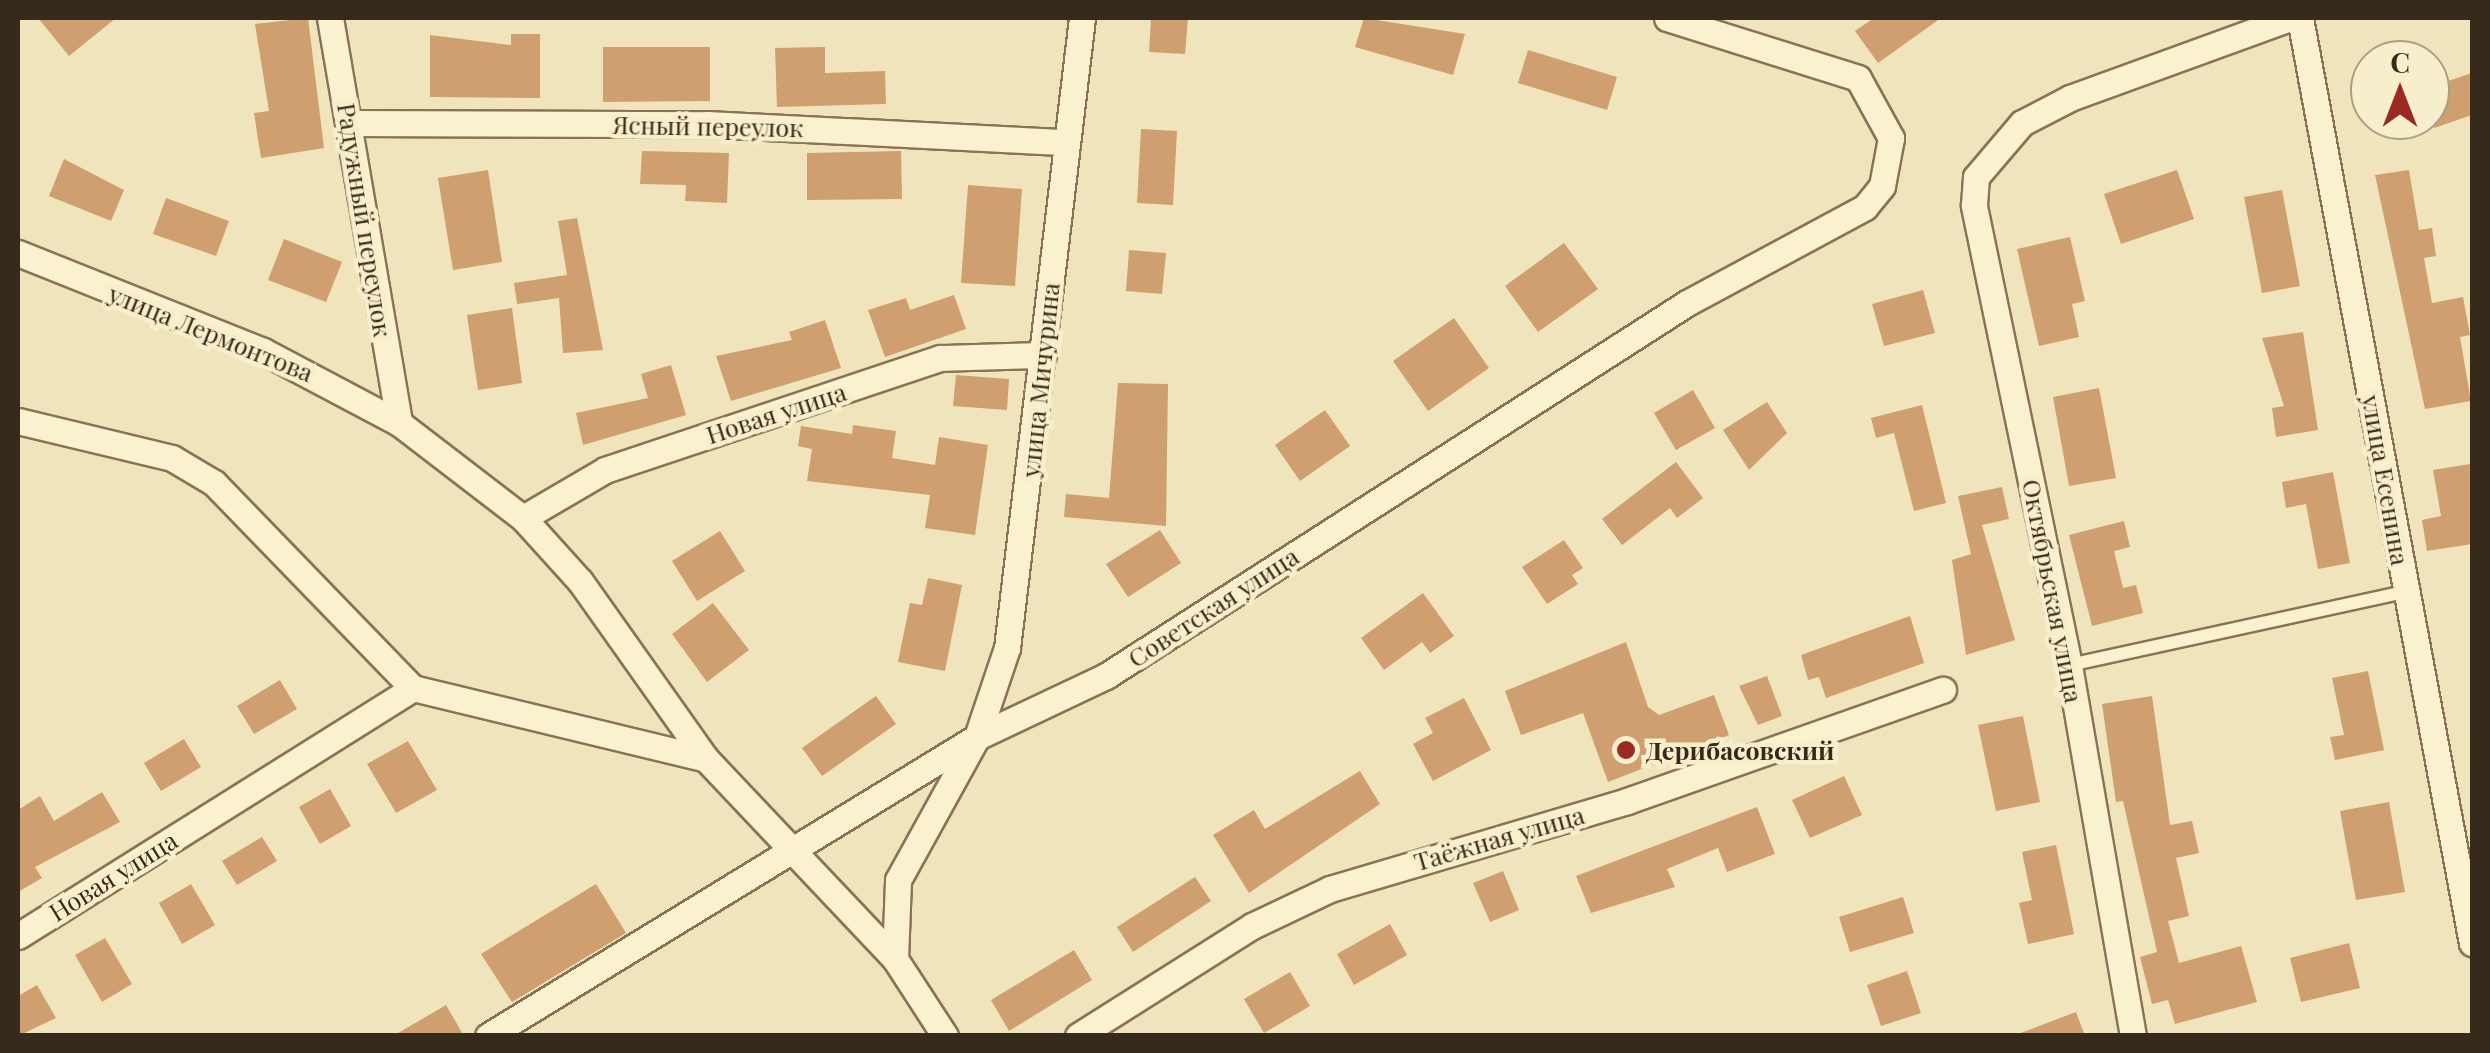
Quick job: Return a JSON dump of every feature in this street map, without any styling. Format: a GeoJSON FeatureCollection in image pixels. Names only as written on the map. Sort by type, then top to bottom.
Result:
{"type":"FeatureCollection","features":[{"type":"Feature","properties":{"kind":"street","name":"Радужный переулок"},"geometry":{"type":"LineString","coordinates":[[330,18],[399,423]]}},
{"type":"Feature","properties":{"kind":"street","name":"улица Мичурина"},"geometry":{"type":"LineString","coordinates":[[895,959],[898,880],[977,737],[1016,597],[1082,18]]}},
{"type":"Feature","properties":{"kind":"street","name":"Советская улица"},"geometry":{"type":"LineString","coordinates":[[488,1036],[788,849],[977,737],[1106,676],[1687,303],[1865,208],[1882,186],[1891,138],[1878,100],[1838,65],[1667,18]]}},
{"type":"Feature","properties":{"kind":"street","name":"Октябрьская улица"},"geometry":{"type":"LineString","coordinates":[[2133,1036],[2069,665],[1974,205],[1990,151],[2070,98],[2290,18]]}},
{"type":"Feature","properties":{"kind":"street","name":"улица Есенина"},"geometry":{"type":"LineString","coordinates":[[2300,18],[2472,943]]}},
{"type":"Feature","properties":{"kind":"street","name":"Ясный переулок"},"geometry":{"type":"LineString","coordinates":[[350,123],[726,125],[1066,142]]}},
{"type":"Feature","properties":{"kind":"street","name":"улица Лермонтова"},"geometry":{"type":"LineString","coordinates":[[18,253],[263,351],[399,423],[522,518],[616,621],[706,759],[895,959],[945,1036]]}},
{"type":"Feature","properties":{"kind":"street","name":"Новая улица"},"geometry":{"type":"LineString","coordinates":[[522,518],[606,470],[940,358],[1043,354]]}},
{"type":"Feature","properties":{"kind":"street"},"geometry":{"type":"LineString","coordinates":[[18,421],[145,450],[214,482],[412,688],[706,759]]}},
{"type":"Feature","properties":{"kind":"street","name":"Новая улица"},"geometry":{"type":"LineString","coordinates":[[18,936],[412,688]]}},
{"type":"Feature","properties":{"kind":"street","name":"Таёжная улица"},"geometry":{"type":"LineString","coordinates":[[1078,1036],[1252,926],[1330,889],[1628,801],[1942,690]]}},
{"type":"Feature","properties":{"kind":"lane"},"geometry":{"type":"LineString","coordinates":[[2069,665],[2407,591]]}},
{"type":"Feature","properties":{"kind":"building"},"geometry":{"type":"Polygon","coordinates":[[[38,18],[116,18],[69,56],[38,18]]]}},
{"type":"Feature","properties":{"kind":"building"},"geometry":{"type":"Polygon","coordinates":[[[308,18],[324,148],[261,158],[254,113],[269,111],[255,24],[308,18]]]}},
{"type":"Feature","properties":{"kind":"building"},"geometry":{"type":"Polygon","coordinates":[[[1151,18],[1188,18],[1185,54],[1149,52],[1151,18]]]}},
{"type":"Feature","properties":{"kind":"building"},"geometry":{"type":"Polygon","coordinates":[[[1364,18],[1465,34],[1453,75],[1355,47],[1364,18]]]}},
{"type":"Feature","properties":{"kind":"building"},"geometry":{"type":"Polygon","coordinates":[[[1874,18],[1941,18],[1878,63],[1855,31],[1874,18]]]}},
{"type":"Feature","properties":{"kind":"building"},"geometry":{"type":"Polygon","coordinates":[[[511,34],[540,34],[540,98],[430,97],[430,35],[511,45],[511,34]]]}},
{"type":"Feature","properties":{"kind":"building"},"geometry":{"type":"Polygon","coordinates":[[[603,47],[710,47],[710,101],[603,102],[603,47]]]}},
{"type":"Feature","properties":{"kind":"building"},"geometry":{"type":"Polygon","coordinates":[[[825,47],[825,73],[885,71],[886,104],[777,107],[775,48],[825,47]]]}},
{"type":"Feature","properties":{"kind":"building"},"geometry":{"type":"Polygon","coordinates":[[[1528,50],[1617,77],[1607,110],[1518,83],[1528,50]]]}},
{"type":"Feature","properties":{"kind":"building"},"geometry":{"type":"Polygon","coordinates":[[[2472,73],[2472,115],[2450,123],[2450,80],[2472,73]]]}},
{"type":"Feature","properties":{"kind":"building"},"geometry":{"type":"Polygon","coordinates":[[[1141,129],[1177,131],[1173,205],[1137,203],[1141,129]]]}},
{"type":"Feature","properties":{"kind":"building"},"geometry":{"type":"Polygon","coordinates":[[[642,151],[729,153],[727,203],[685,201],[686,185],[640,184],[642,151]]]}},
{"type":"Feature","properties":{"kind":"building"},"geometry":{"type":"Polygon","coordinates":[[[901,151],[902,199],[807,200],[807,153],[901,151]]]}},
{"type":"Feature","properties":{"kind":"building"},"geometry":{"type":"Polygon","coordinates":[[[64,159],[124,190],[111,221],[49,196],[64,159]]]}},
{"type":"Feature","properties":{"kind":"building"},"geometry":{"type":"Polygon","coordinates":[[[488,170],[502,262],[453,270],[438,178],[488,170]]]}},
{"type":"Feature","properties":{"kind":"building"},"geometry":{"type":"Polygon","coordinates":[[[2177,170],[2194,219],[2121,244],[2104,194],[2177,170]]]}},
{"type":"Feature","properties":{"kind":"building"},"geometry":{"type":"Polygon","coordinates":[[[2409,170],[2419,230],[2432,228],[2436,256],[2424,258],[2432,303],[2463,297],[2470,335],[2460,337],[2471,401],[2425,409],[2375,175],[2409,170]]]}},
{"type":"Feature","properties":{"kind":"building"},"geometry":{"type":"Polygon","coordinates":[[[968,185],[1022,189],[1015,286],[961,283],[968,185]]]}},
{"type":"Feature","properties":{"kind":"building"},"geometry":{"type":"Polygon","coordinates":[[[2282,190],[2300,286],[2262,293],[2244,197],[2282,190]]]}},
{"type":"Feature","properties":{"kind":"building"},"geometry":{"type":"Polygon","coordinates":[[[166,198],[229,221],[216,256],[153,234],[166,198]]]}},
{"type":"Feature","properties":{"kind":"building"},"geometry":{"type":"Polygon","coordinates":[[[577,218],[603,350],[563,353],[559,298],[517,304],[514,283],[567,275],[558,221],[577,218]]]}},
{"type":"Feature","properties":{"kind":"building"},"geometry":{"type":"Polygon","coordinates":[[[2070,237],[2085,301],[2072,304],[2079,337],[2039,346],[2017,249],[2070,237]]]}},
{"type":"Feature","properties":{"kind":"building"},"geometry":{"type":"Polygon","coordinates":[[[284,239],[342,262],[326,302],[268,280],[284,239]]]}},
{"type":"Feature","properties":{"kind":"building"},"geometry":{"type":"Polygon","coordinates":[[[1564,243],[1598,289],[1538,332],[1505,286],[1564,243]]]}},
{"type":"Feature","properties":{"kind":"building"},"geometry":{"type":"Polygon","coordinates":[[[1129,250],[1166,253],[1162,294],[1126,291],[1129,250]]]}},
{"type":"Feature","properties":{"kind":"building"},"geometry":{"type":"Polygon","coordinates":[[[1923,290],[1935,333],[1884,346],[1872,304],[1923,290]]]}},
{"type":"Feature","properties":{"kind":"building"},"geometry":{"type":"Polygon","coordinates":[[[954,295],[966,329],[885,357],[868,310],[906,298],[910,310],[954,295]]]}},
{"type":"Feature","properties":{"kind":"building"},"geometry":{"type":"Polygon","coordinates":[[[512,308],[522,383],[478,390],[467,315],[512,308]]]}},
{"type":"Feature","properties":{"kind":"building"},"geometry":{"type":"Polygon","coordinates":[[[1454,318],[1489,368],[1428,411],[1393,361],[1454,318]]]}},
{"type":"Feature","properties":{"kind":"building"},"geometry":{"type":"Polygon","coordinates":[[[825,320],[841,368],[731,401],[716,356],[792,340],[789,332],[825,320]]]}},
{"type":"Feature","properties":{"kind":"building"},"geometry":{"type":"Polygon","coordinates":[[[2303,332],[2318,430],[2276,437],[2272,408],[2284,406],[2262,338],[2303,332]]]}},
{"type":"Feature","properties":{"kind":"building"},"geometry":{"type":"Polygon","coordinates":[[[671,365],[686,415],[583,445],[576,413],[648,398],[641,374],[671,365]]]}},
{"type":"Feature","properties":{"kind":"building"},"geometry":{"type":"Polygon","coordinates":[[[956,375],[1009,379],[1007,410],[953,406],[956,375]]]}},
{"type":"Feature","properties":{"kind":"building"},"geometry":{"type":"Polygon","coordinates":[[[1118,383],[1168,384],[1166,526],[1064,517],[1066,494],[1109,498],[1118,383]]]}},
{"type":"Feature","properties":{"kind":"building"},"geometry":{"type":"Polygon","coordinates":[[[2099,388],[2116,478],[2069,486],[2053,397],[2099,388]]]}},
{"type":"Feature","properties":{"kind":"building"},"geometry":{"type":"Polygon","coordinates":[[[1693,390],[1715,428],[1676,450],[1654,413],[1693,390]]]}},
{"type":"Feature","properties":{"kind":"building"},"geometry":{"type":"Polygon","coordinates":[[[1767,402],[1787,433],[1749,470],[1723,430],[1767,402]]]}},
{"type":"Feature","properties":{"kind":"building"},"geometry":{"type":"Polygon","coordinates":[[[1922,405],[1946,503],[1914,511],[1894,433],[1876,438],[1871,418],[1922,405]]]}},
{"type":"Feature","properties":{"kind":"building"},"geometry":{"type":"Polygon","coordinates":[[[1325,410],[1350,446],[1300,481],[1275,445],[1325,410]]]}},
{"type":"Feature","properties":{"kind":"building"},"geometry":{"type":"Polygon","coordinates":[[[853,425],[896,431],[892,458],[935,465],[939,437],[988,445],[975,535],[925,528],[930,495],[807,481],[812,449],[798,446],[801,426],[852,434],[853,425]]]}},
{"type":"Feature","properties":{"kind":"building"},"geometry":{"type":"Polygon","coordinates":[[[1676,462],[1703,498],[1677,518],[1670,508],[1622,545],[1602,519],[1676,462]]]}},
{"type":"Feature","properties":{"kind":"building"},"geometry":{"type":"Polygon","coordinates":[[[2470,464],[2472,544],[2427,551],[2422,520],[2441,516],[2433,470],[2470,464]]]}},
{"type":"Feature","properties":{"kind":"building"},"geometry":{"type":"Polygon","coordinates":[[[2333,472],[2350,563],[2318,569],[2306,504],[2286,508],[2282,482],[2333,472]]]}},
{"type":"Feature","properties":{"kind":"building"},"geometry":{"type":"Polygon","coordinates":[[[2002,487],[2009,519],[1982,525],[2015,640],[1966,655],[1952,560],[1971,554],[1958,496],[2002,487]]]}},
{"type":"Feature","properties":{"kind":"building"},"geometry":{"type":"Polygon","coordinates":[[[2124,521],[2130,547],[2114,551],[2123,588],[2136,585],[2143,613],[2092,626],[2069,535],[2124,521]]]}},
{"type":"Feature","properties":{"kind":"building"},"geometry":{"type":"Polygon","coordinates":[[[1160,530],[1181,563],[1128,597],[1106,564],[1160,530]]]}},
{"type":"Feature","properties":{"kind":"building"},"geometry":{"type":"Polygon","coordinates":[[[720,531],[745,571],[697,601],[672,561],[720,531]]]}},
{"type":"Feature","properties":{"kind":"building"},"geometry":{"type":"Polygon","coordinates":[[[1564,540],[1583,568],[1572,575],[1578,584],[1547,604],[1522,567],[1564,540]]]}},
{"type":"Feature","properties":{"kind":"building"},"geometry":{"type":"Polygon","coordinates":[[[928,578],[962,585],[945,671],[898,662],[910,603],[922,605],[928,578]]]}},
{"type":"Feature","properties":{"kind":"building"},"geometry":{"type":"Polygon","coordinates":[[[1423,593],[1454,636],[1430,653],[1422,642],[1384,670],[1361,638],[1423,593]]]}},
{"type":"Feature","properties":{"kind":"building"},"geometry":{"type":"Polygon","coordinates":[[[713,603],[749,650],[707,682],[672,634],[713,603]]]}},
{"type":"Feature","properties":{"kind":"building"},"geometry":{"type":"Polygon","coordinates":[[[1910,616],[1924,663],[1826,698],[1819,677],[1808,680],[1801,655],[1910,616]]]}},
{"type":"Feature","properties":{"kind":"building"},"geometry":{"type":"Polygon","coordinates":[[[1626,642],[1648,707],[1659,715],[1714,695],[1729,735],[1608,782],[1583,713],[1521,735],[1505,691],[1626,642]]]}},
{"type":"Feature","properties":{"kind":"building"},"geometry":{"type":"Polygon","coordinates":[[[2368,671],[2384,750],[2335,760],[2330,737],[2344,735],[2332,678],[2368,671]]]}},
{"type":"Feature","properties":{"kind":"building"},"geometry":{"type":"Polygon","coordinates":[[[1767,676],[1782,716],[1758,725],[1739,686],[1767,676]]]}},
{"type":"Feature","properties":{"kind":"building"},"geometry":{"type":"Polygon","coordinates":[[[280,680],[297,709],[254,734],[237,706],[280,680]]]}},
{"type":"Feature","properties":{"kind":"building"},"geometry":{"type":"Polygon","coordinates":[[[876,696],[896,724],[822,776],[802,748],[876,696]]]}},
{"type":"Feature","properties":{"kind":"building"},"geometry":{"type":"Polygon","coordinates":[[[2152,696],[2170,825],[2192,821],[2199,853],[2176,858],[2189,916],[2168,921],[2179,963],[2241,946],[2257,1002],[2175,1024],[2168,1000],[2152,1004],[2140,957],[2157,952],[2123,801],[2116,802],[2102,704],[2152,696]]]}},
{"type":"Feature","properties":{"kind":"building"},"geometry":{"type":"Polygon","coordinates":[[[1464,698],[1491,750],[1433,781],[1413,744],[1433,733],[1425,718],[1464,698]]]}},
{"type":"Feature","properties":{"kind":"building"},"geometry":{"type":"Polygon","coordinates":[[[2023,716],[2040,802],[1996,811],[1978,725],[2023,716]]]}},
{"type":"Feature","properties":{"kind":"building"},"geometry":{"type":"Polygon","coordinates":[[[184,739],[201,767],[161,791],[144,763],[184,739]]]}},
{"type":"Feature","properties":{"kind":"building"},"geometry":{"type":"Polygon","coordinates":[[[408,741],[437,790],[396,813],[367,764],[408,741]]]}},
{"type":"Feature","properties":{"kind":"building"},"geometry":{"type":"Polygon","coordinates":[[[1360,771],[1380,804],[1249,893],[1213,835],[1254,810],[1265,829],[1360,771]]]}},
{"type":"Feature","properties":{"kind":"building"},"geometry":{"type":"Polygon","coordinates":[[[1844,776],[1862,815],[1810,838],[1792,800],[1844,776]]]}},
{"type":"Feature","properties":{"kind":"building"},"geometry":{"type":"Polygon","coordinates":[[[330,789],[351,826],[320,844],[299,807],[330,789]]]}},
{"type":"Feature","properties":{"kind":"building"},"geometry":{"type":"Polygon","coordinates":[[[102,792],[120,822],[35,867],[42,878],[18,892],[18,810],[40,796],[54,821],[102,792]]]}},
{"type":"Feature","properties":{"kind":"building"},"geometry":{"type":"Polygon","coordinates":[[[2389,802],[2405,892],[2356,900],[2340,811],[2389,802]]]}},
{"type":"Feature","properties":{"kind":"building"},"geometry":{"type":"Polygon","coordinates":[[[1757,807],[1775,854],[1727,872],[1718,848],[1667,869],[1675,887],[1591,913],[1576,876],[1757,807]]]}},
{"type":"Feature","properties":{"kind":"building"},"geometry":{"type":"Polygon","coordinates":[[[262,837],[277,861],[237,885],[222,861],[262,837]]]}},
{"type":"Feature","properties":{"kind":"building"},"geometry":{"type":"Polygon","coordinates":[[[2056,845],[2074,934],[2028,944],[2019,903],[2032,900],[2022,852],[2056,845]]]}},
{"type":"Feature","properties":{"kind":"building"},"geometry":{"type":"Polygon","coordinates":[[[1503,871],[1519,910],[1490,922],[1473,883],[1503,871]]]}},
{"type":"Feature","properties":{"kind":"building"},"geometry":{"type":"Polygon","coordinates":[[[1195,877],[1211,901],[1133,952],[1117,927],[1195,877]]]}},
{"type":"Feature","properties":{"kind":"building"},"geometry":{"type":"Polygon","coordinates":[[[191,884],[215,925],[182,944],[159,903],[191,884]]]}},
{"type":"Feature","properties":{"kind":"building"},"geometry":{"type":"Polygon","coordinates":[[[596,884],[626,933],[512,1002],[481,954],[596,884]]]}},
{"type":"Feature","properties":{"kind":"building"},"geometry":{"type":"Polygon","coordinates":[[[1903,897],[1914,933],[1850,952],[1839,917],[1903,897]]]}},
{"type":"Feature","properties":{"kind":"building"},"geometry":{"type":"Polygon","coordinates":[[[1390,924],[1407,955],[1354,985],[1337,954],[1390,924]]]}},
{"type":"Feature","properties":{"kind":"building"},"geometry":{"type":"Polygon","coordinates":[[[105,938],[132,984],[102,1002],[75,955],[105,938]]]}},
{"type":"Feature","properties":{"kind":"building"},"geometry":{"type":"Polygon","coordinates":[[[2349,943],[2360,988],[2301,1002],[2290,958],[2349,943]]]}},
{"type":"Feature","properties":{"kind":"building"},"geometry":{"type":"Polygon","coordinates":[[[1074,950],[1092,980],[1009,1031],[991,1000],[1074,950]]]}},
{"type":"Feature","properties":{"kind":"building"},"geometry":{"type":"Polygon","coordinates":[[[1907,971],[1921,1013],[1881,1026],[1867,985],[1907,971]]]}},
{"type":"Feature","properties":{"kind":"building"},"geometry":{"type":"Polygon","coordinates":[[[1290,972],[1310,1006],[1264,1033],[1244,999],[1290,972]]]}},
{"type":"Feature","properties":{"kind":"building"},"geometry":{"type":"Polygon","coordinates":[[[37,985],[56,1018],[18,1036],[18,996],[37,985]]]}},
{"type":"Feature","properties":{"kind":"building"},"geometry":{"type":"Polygon","coordinates":[[[446,1005],[464,1036],[393,1036],[446,1005]]]}},
{"type":"Feature","properties":{"kind":"building"},"geometry":{"type":"Polygon","coordinates":[[[2076,1012],[2085,1036],[2018,1036],[2018,1034],[2076,1012]]]}},
{"type":"Feature","properties":{"kind":"place","name":"Дерибасовский"},"geometry":{"type":"Point","coordinates":[1626,750]}}]}
